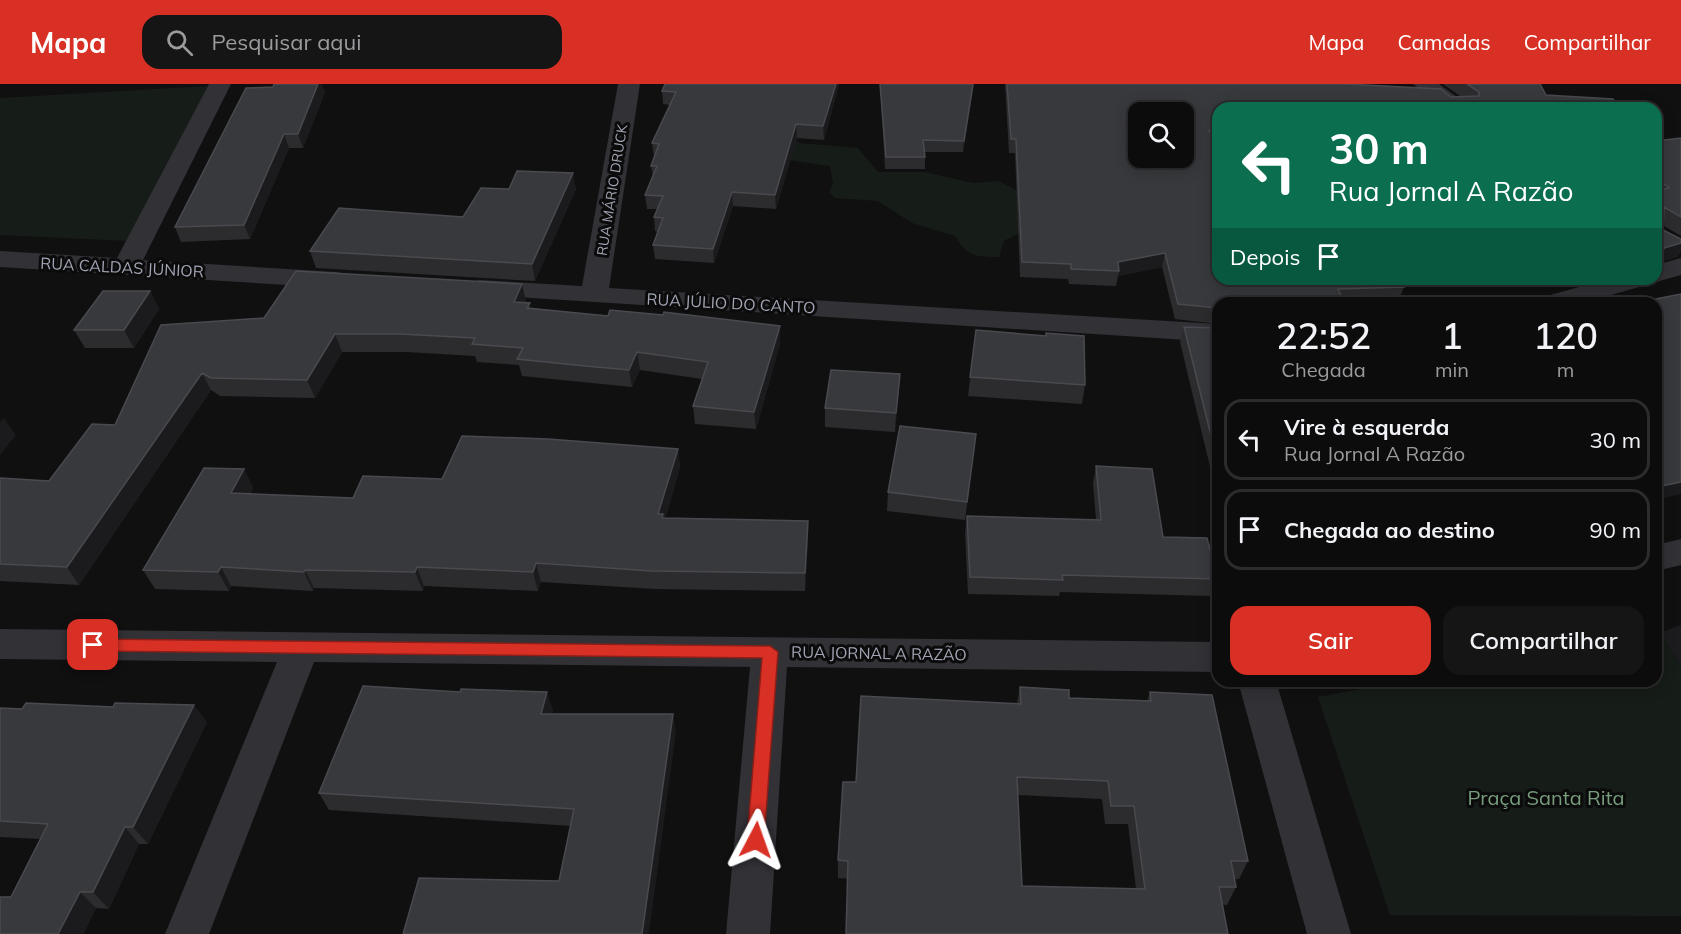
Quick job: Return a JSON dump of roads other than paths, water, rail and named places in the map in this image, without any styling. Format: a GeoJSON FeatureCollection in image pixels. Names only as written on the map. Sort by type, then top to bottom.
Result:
{"type":"FeatureCollection","features":[{"type":"Feature","properties":{"kind":"street"},"geometry":{"type":"LineString","coordinates":[[126,267],[220,84]]}},
{"type":"Feature","properties":{"kind":"street","name":"RUA MÁRIO DRUCK"},"geometry":{"type":"LineString","coordinates":[[594,295],[629,84]]}},
{"type":"Feature","properties":{"kind":"street"},"geometry":{"type":"LineString","coordinates":[[1423,90],[1448,102]]}},
{"type":"Feature","properties":{"kind":"street"},"geometry":{"type":"LineString","coordinates":[[1662,268],[1678,252]]}},
{"type":"Feature","properties":{"kind":"street","name":"RUA CALDAS JÚNIOR"},"geometry":{"type":"LineString","coordinates":[[0,259],[357,281]]}},
{"type":"Feature","properties":{"kind":"street"},"geometry":{"type":"LineString","coordinates":[[1574,297],[1616,285]]}},
{"type":"Feature","properties":{"kind":"street","name":"RUA JÚLIO DO CANTO"},"geometry":{"type":"LineString","coordinates":[[452,286],[1212,333]]}},
{"type":"Feature","properties":{"kind":"street"},"geometry":{"type":"LineString","coordinates":[[1662,557],[1681,552]]}},
{"type":"Feature","properties":{"kind":"street","name":"RUA JORNAL A RAZÃO"},"geometry":{"type":"LineString","coordinates":[[0,644],[1212,657]]}},
{"type":"Feature","properties":{"kind":"street"},"geometry":{"type":"LineString","coordinates":[[187,934],[301,647]]}},
{"type":"Feature","properties":{"kind":"street"},"geometry":{"type":"LineString","coordinates":[[748,934],[770,652]]}},
{"type":"Feature","properties":{"kind":"street"},"geometry":{"type":"LineString","coordinates":[[1259,687],[1329,934]]}},
{"type":"Feature","properties":{"kind":"park label","name":"Praça Santa Rita"},"geometry":{"type":"Point","coordinates":[1546,798]}}]}
